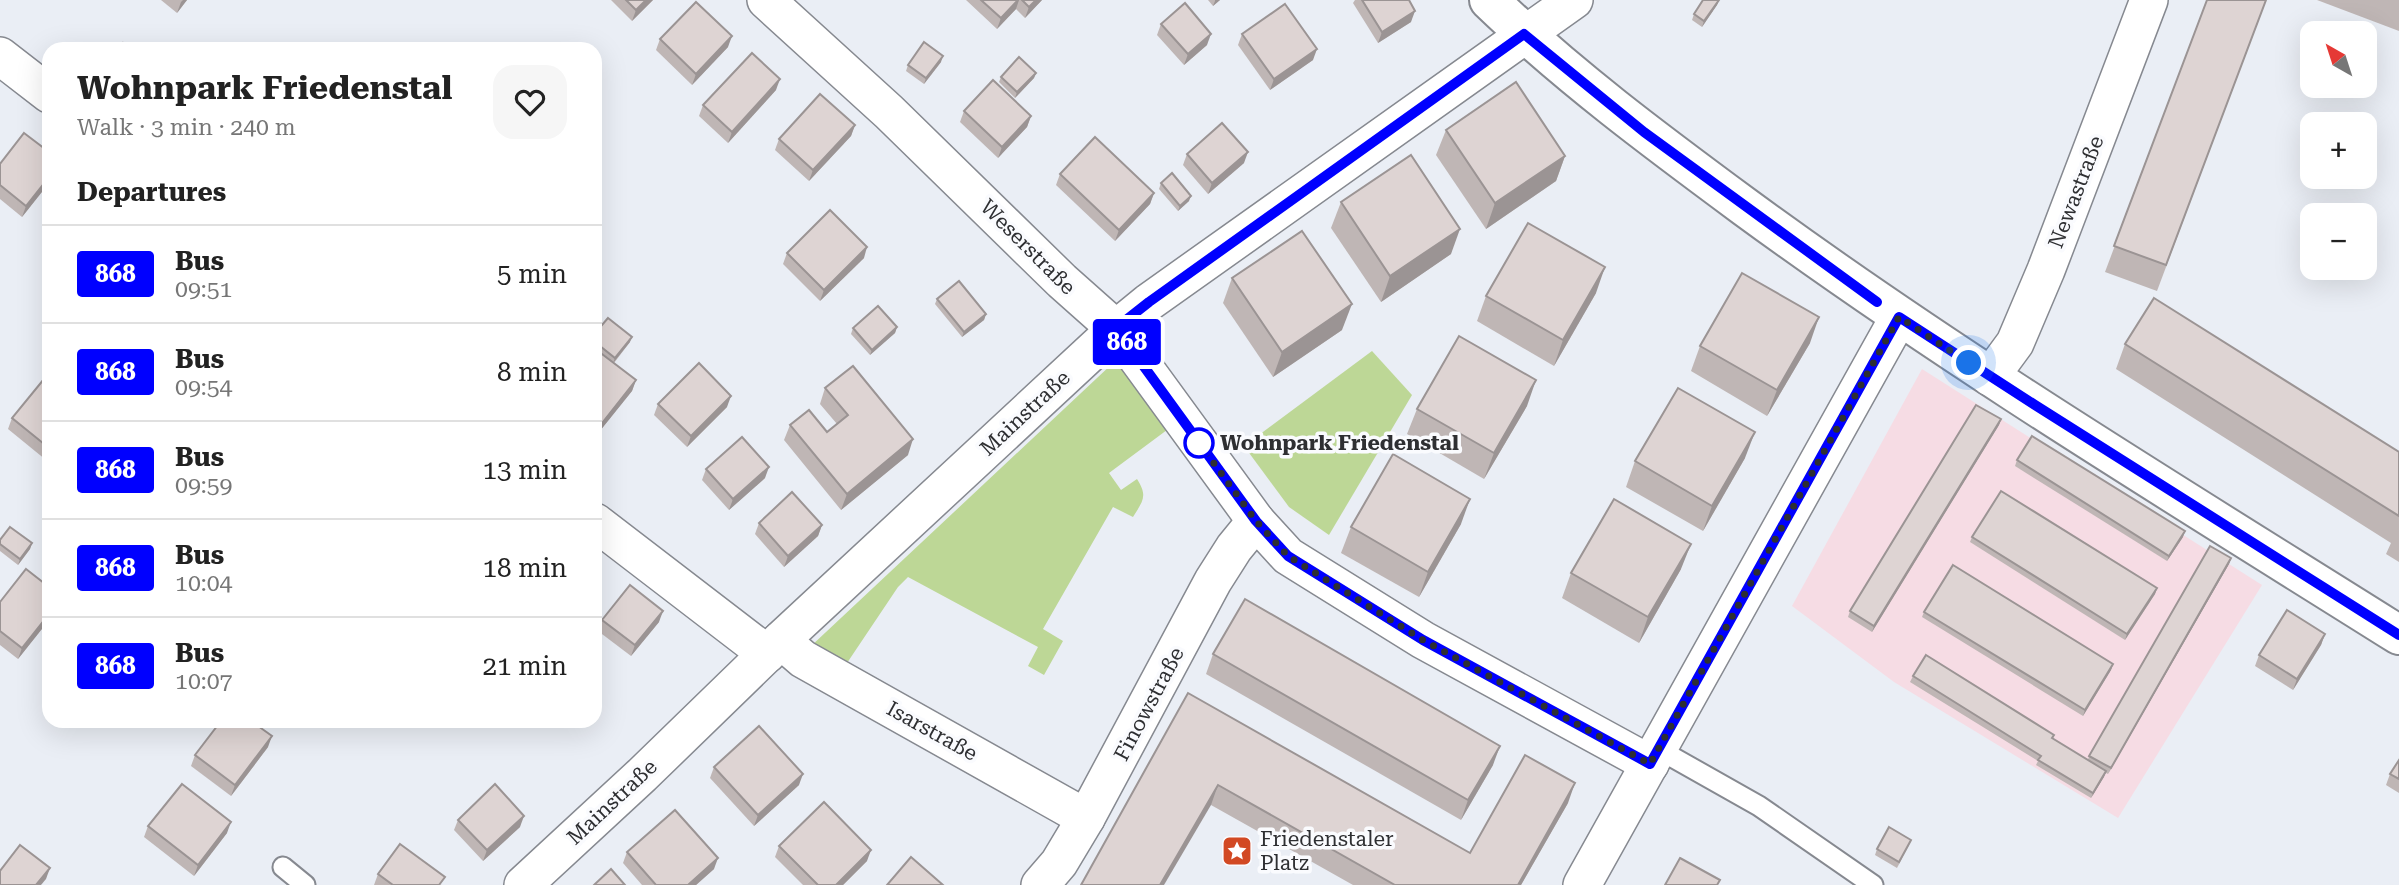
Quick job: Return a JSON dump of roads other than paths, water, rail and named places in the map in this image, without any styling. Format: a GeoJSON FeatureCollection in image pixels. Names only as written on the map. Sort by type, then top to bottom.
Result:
{"type":"FeatureCollection","features":[{"type":"Feature","properties":{"kind":"street","name":"Weserstraße"},"geometry":{"type":"LineString","coordinates":[[765,0],[889,112],[1062,281],[1116,328],[1256,521],[1288,556],[1423,640],[1654,757]]}},
{"type":"Feature","properties":{"kind":"street"},"geometry":{"type":"LineString","coordinates":[[1489,0],[1524,34],[1644,132],[1899,317],[2399,635]]}},
{"type":"Feature","properties":{"kind":"street","name":"Mainstraße"},"geometry":{"type":"LineString","coordinates":[[523,885],[1116,328],[1574,0]]}},
{"type":"Feature","properties":{"kind":"street","name":"Newastraße"},"geometry":{"type":"LineString","coordinates":[[1990,377],[2015,343],[2046,270],[2149,0]]}},
{"type":"Feature","properties":{"kind":"street"},"geometry":{"type":"LineString","coordinates":[[0,56],[42,89]]}},
{"type":"Feature","properties":{"kind":"street"},"geometry":{"type":"LineString","coordinates":[[1582,885],[1899,317]]}},
{"type":"Feature","properties":{"kind":"street","name":"Finowstraße"},"geometry":{"type":"LineString","coordinates":[[1040,885],[1059,863],[1087,818],[1213,581],[1234,548],[1256,521]]}},
{"type":"Feature","properties":{"kind":"street","name":"Isarstraße"},"geometry":{"type":"LineString","coordinates":[[602,527],[774,647],[803,659],[1087,818]]}},
{"type":"Feature","properties":{"kind":"lane"},"geometry":{"type":"LineString","coordinates":[[1654,757],[1767,811],[1872,885]]}},
{"type":"Feature","properties":{"kind":"lane"},"geometry":{"type":"LineString","coordinates":[[284,867],[305,885]]}},
{"type":"Feature","properties":{"kind":"place","name":"Wohnpark Friedenstal"},"geometry":{"type":"Point","coordinates":[1199,443]}},
{"type":"Feature","properties":{"kind":"place","name":"Friedenstaler Platz"},"geometry":{"type":"Point","coordinates":[1237,851]}}]}
